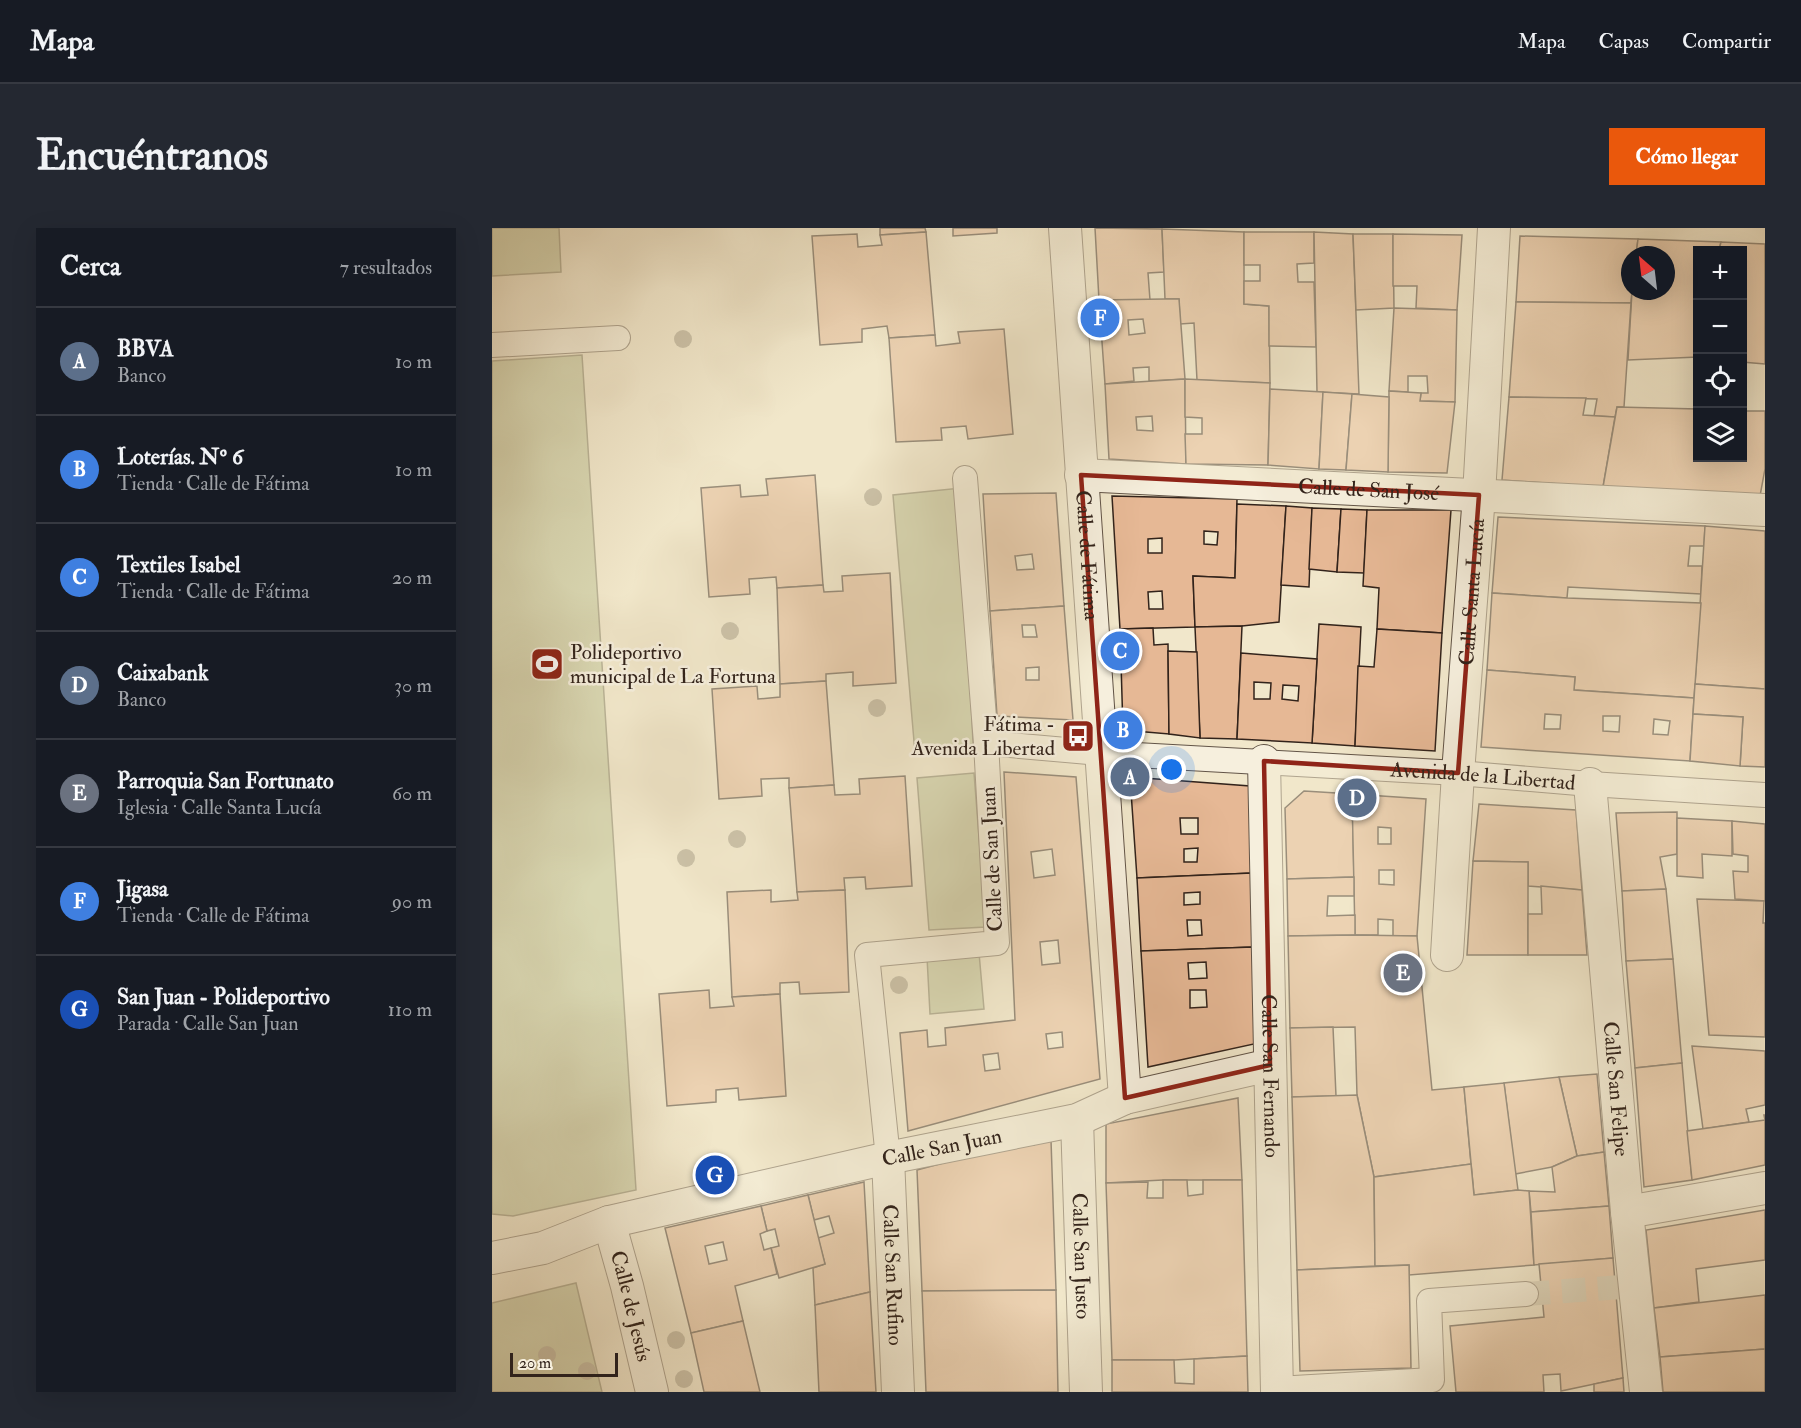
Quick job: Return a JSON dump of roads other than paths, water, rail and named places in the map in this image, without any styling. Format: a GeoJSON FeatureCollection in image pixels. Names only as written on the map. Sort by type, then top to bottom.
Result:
{"type":"FeatureCollection","features":[{"type":"Feature","properties":{"kind":"street","name":"Calle de Fátima"},"geometry":{"type":"LineString","coordinates":[[1065,228],[1125,1098]]}},
{"type":"Feature","properties":{"kind":"street","name":"Calle Santa Lucía"},"geometry":{"type":"LineString","coordinates":[[1447,955],[1479,495],[1494,228]]}},
{"type":"Feature","properties":{"kind":"street"},"geometry":{"type":"LineString","coordinates":[[492,345],[618,338]]}},
{"type":"Feature","properties":{"kind":"street","name":"Calle de San José"},"geometry":{"type":"LineString","coordinates":[[1081,476],[1765,510]]}},
{"type":"Feature","properties":{"kind":"street","name":"Calle de San Juan"},"geometry":{"type":"LineString","coordinates":[[888,1158],[867,955],[997,943],[986,743],[965,478]]}},
{"type":"Feature","properties":{"kind":"street","name":"Avenida de la Libertad"},"geometry":{"type":"LineString","coordinates":[[986,743],[1100,753],[1458,773],[1765,795]]}},
{"type":"Feature","properties":{"kind":"street","name":"Calle San Fernando"},"geometry":{"type":"LineString","coordinates":[[1264,761],[1277,1391]]}},
{"type":"Feature","properties":{"kind":"street","name":"Calle San Felipe"},"geometry":{"type":"LineString","coordinates":[[1590,784],[1627,1212],[1646,1392]]}},
{"type":"Feature","properties":{"kind":"street","name":"Calle San Juan"},"geometry":{"type":"LineString","coordinates":[[492,1258],[543,1248],[609,1222],[888,1158],[1077,1120],[1125,1098],[1270,1065]]}},
{"type":"Feature","properties":{"kind":"street","name":"Calle San Justo"},"geometry":{"type":"LineString","coordinates":[[1077,1120],[1086,1392]]}},
{"type":"Feature","properties":{"kind":"street","name":"Calle San Rufino"},"geometry":{"type":"LineString","coordinates":[[888,1158],[898,1392]]}},
{"type":"Feature","properties":{"kind":"street"},"geometry":{"type":"LineString","coordinates":[[1627,1212],[1765,1188]]}},
{"type":"Feature","properties":{"kind":"street","name":"Calle de Jesús"},"geometry":{"type":"LineString","coordinates":[[609,1222],[652,1392]]}},
{"type":"Feature","properties":{"kind":"street"},"geometry":{"type":"LineString","coordinates":[[1277,1391],[1432,1380],[1429,1301],[1526,1294]]}},
{"type":"Feature","properties":{"kind":"tunnel"},"geometry":{"type":"LineString","coordinates":[[1526,1294],[1634,1286]]}},
{"type":"Feature","properties":{"kind":"place","name":"Jigasa"},"geometry":{"type":"Point","coordinates":[1100,318]}},
{"type":"Feature","properties":{"kind":"place","name":"Textiles Isabel"},"geometry":{"type":"Point","coordinates":[1120,651]}},
{"type":"Feature","properties":{"kind":"place","name":"Polideportivo municipal de La Fortuna"},"geometry":{"type":"Point","coordinates":[547,664]}},
{"type":"Feature","properties":{"kind":"place","name":"Loterías. Nº 6"},"geometry":{"type":"Point","coordinates":[1123,730]}},
{"type":"Feature","properties":{"kind":"place","name":"Fátima - Avenida Libertad"},"geometry":{"type":"Point","coordinates":[1078,736]}},
{"type":"Feature","properties":{"kind":"place","name":"BBVA"},"geometry":{"type":"Point","coordinates":[1130,777]}},
{"type":"Feature","properties":{"kind":"place","name":"Caixabank"},"geometry":{"type":"Point","coordinates":[1357,798]}},
{"type":"Feature","properties":{"kind":"place","name":"Parroquia San Fortunato"},"geometry":{"type":"Point","coordinates":[1403,973]}},
{"type":"Feature","properties":{"kind":"place","name":"San Juan - Polideportivo"},"geometry":{"type":"Point","coordinates":[715,1175]}}]}
